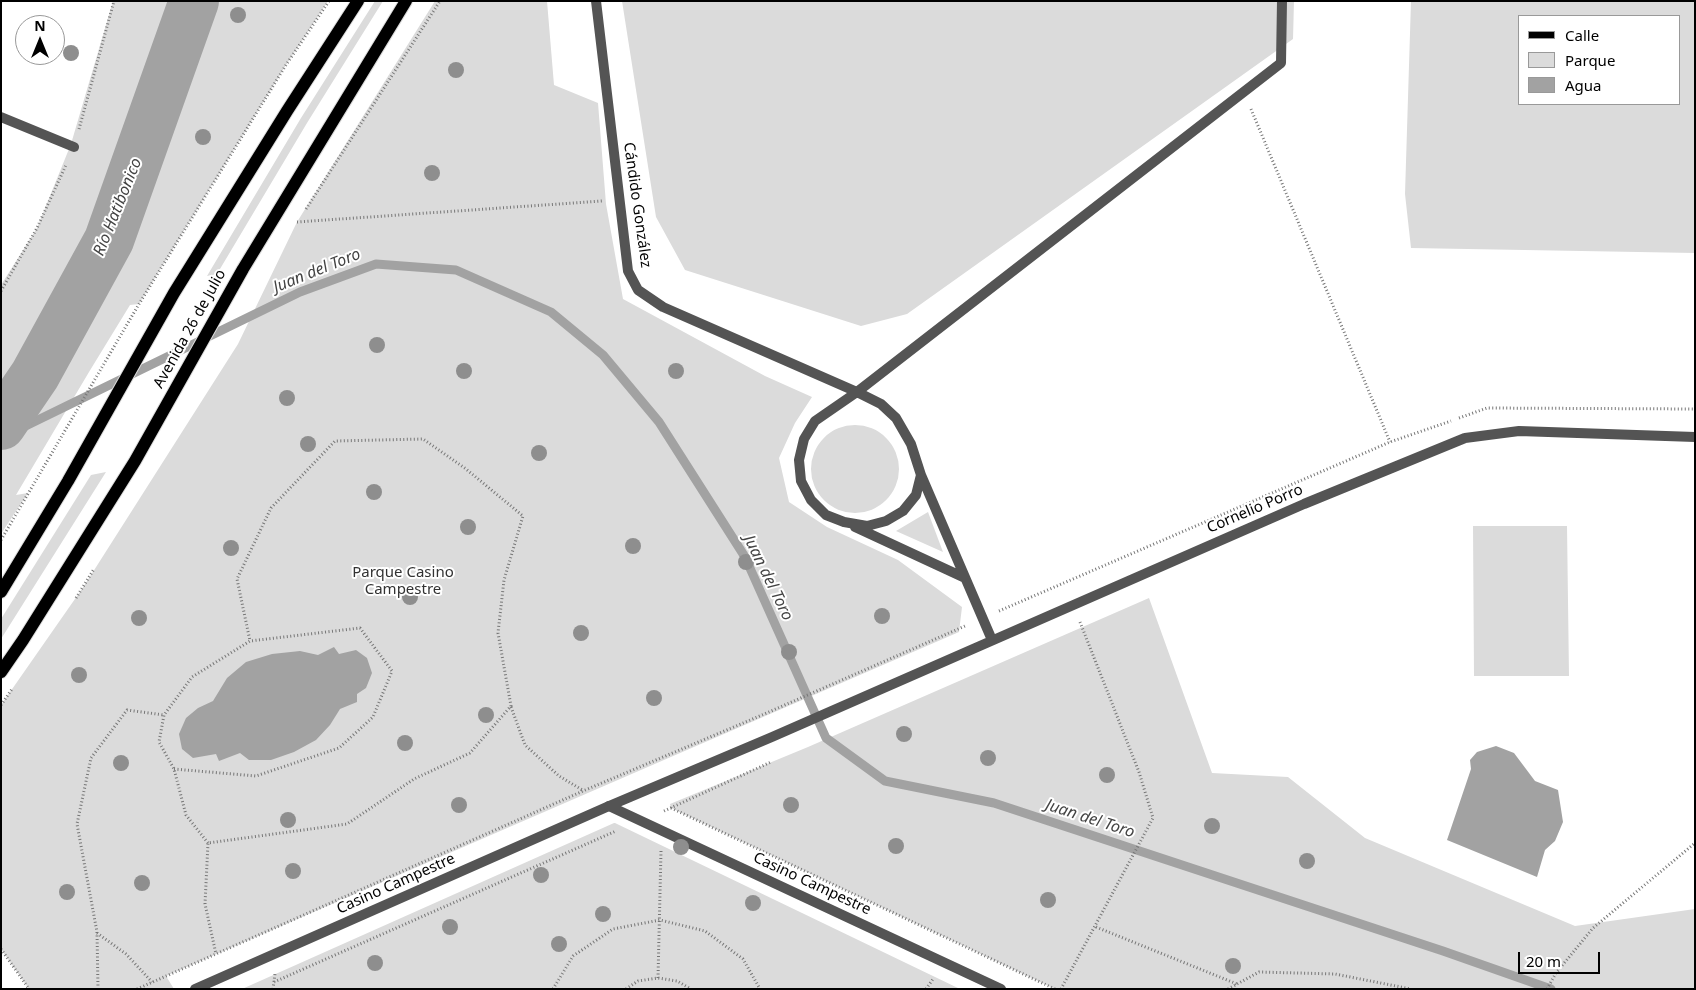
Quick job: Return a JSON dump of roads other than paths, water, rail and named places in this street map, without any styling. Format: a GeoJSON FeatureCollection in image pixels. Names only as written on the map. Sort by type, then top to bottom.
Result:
{"type":"FeatureCollection","features":[{"type":"Feature","properties":{"kind":"main road","name":"Avenida 26 de Julio"},"geometry":{"type":"LineString","coordinates":[[1,592],[68,481],[174,293],[358,1]]}},
{"type":"Feature","properties":{"kind":"main road","name":"Avenida 26 de Julio"},"geometry":{"type":"LineString","coordinates":[[1,672],[135,461],[243,269],[406,1]]}},
{"type":"Feature","properties":{"kind":"street","name":"Cándido González"},"geometry":{"type":"LineString","coordinates":[[596,1],[628,271],[638,290],[663,307],[857,392],[881,404],[896,418],[911,444],[921,475],[992,640]]}},
{"type":"Feature","properties":{"kind":"street"},"geometry":{"type":"LineString","coordinates":[[965,578],[826,515],[811,500],[801,481],[799,460],[804,439],[816,421],[857,392],[1281,63],[1282,1]]}},
{"type":"Feature","properties":{"kind":"street"},"geometry":{"type":"LineString","coordinates":[[1,117],[74,147]]}},
{"type":"Feature","properties":{"kind":"street","name":"Cornelio Porro"},"geometry":{"type":"LineString","coordinates":[[847,704],[1304,504],[1465,438],[1519,431],[1695,436]]}},
{"type":"Feature","properties":{"kind":"street"},"geometry":{"type":"LineString","coordinates":[[844,522],[867,526],[886,521],[903,510],[916,495],[921,475]]}},
{"type":"Feature","properties":{"kind":"street","name":"Casino Campestre"},"geometry":{"type":"LineString","coordinates":[[195,989],[609,806],[847,704]]}},
{"type":"Feature","properties":{"kind":"street","name":"Casino Campestre"},"geometry":{"type":"LineString","coordinates":[[609,806],[1001,989]]}},
{"type":"Feature","properties":{"kind":"water"},"geometry":{"type":"Polygon","coordinates":[[[334,647],[339,654],[356,650],[367,658],[372,673],[366,688],[357,694],[357,702],[340,709],[330,725],[316,740],[294,752],[271,760],[249,760],[240,753],[219,761],[216,754],[193,758],[182,749],[179,734],[186,718],[198,708],[213,701],[227,678],[246,662],[272,654],[300,651],[318,655],[334,647]]]}},
{"type":"Feature","properties":{"kind":"water"},"geometry":{"type":"Polygon","coordinates":[[[1496,746],[1514,753],[1535,781],[1558,790],[1563,822],[1555,841],[1545,850],[1537,877],[1447,840],[1471,769],[1470,760],[1477,752],[1496,746]]]}},
{"type":"Feature","properties":{"kind":"waterway","name":"Río Hatibonico"},"geometry":{"type":"LineString","coordinates":[[1,425],[35,375],[109,240],[194,1]]}},
{"type":"Feature","properties":{"kind":"waterway","name":"Juan del Toro"},"geometry":{"type":"LineString","coordinates":[[1,438],[300,292],[376,264],[456,270],[551,312],[603,355],[659,422],[745,557],[826,738],[885,781],[994,803],[1443,951],[1551,989]]}},
{"type":"Feature","properties":{"kind":"park label","name":"Parque Casino Campestre"},"geometry":{"type":"Point","coordinates":[403,582]}}]}
